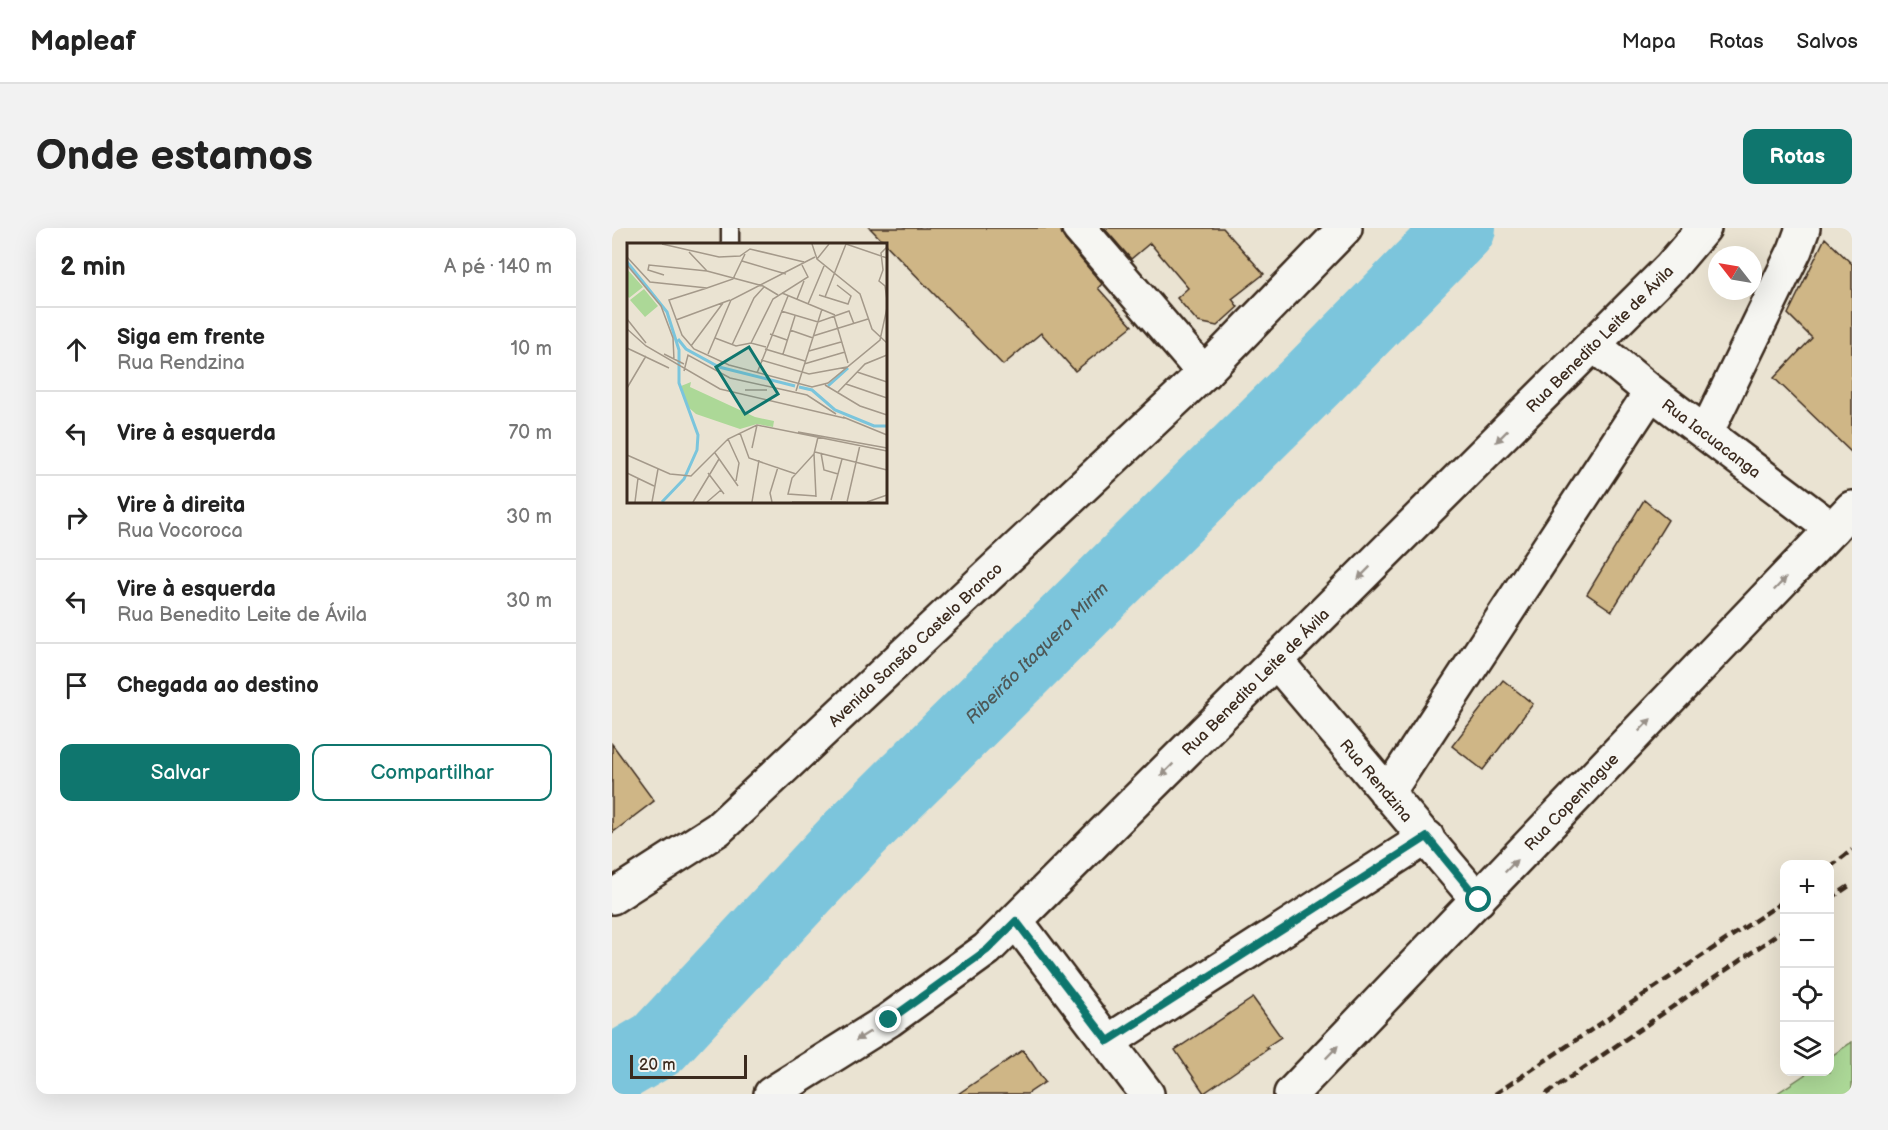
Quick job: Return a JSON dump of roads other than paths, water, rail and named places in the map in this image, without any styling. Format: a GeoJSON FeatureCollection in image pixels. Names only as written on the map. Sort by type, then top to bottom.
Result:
{"type":"FeatureCollection","features":[{"type":"Feature","properties":{"kind":"street"},"geometry":{"type":"LineString","coordinates":[[1079,228],[1204,373]]}},
{"type":"Feature","properties":{"kind":"street","name":"Avenida Sansão Castelo Branco"},"geometry":{"type":"LineString","coordinates":[[612,897],[718,829],[1204,373],[1345,228]]}},
{"type":"Feature","properties":{"kind":"street","name":"Rua Benedito Leite de Ávila"},"geometry":{"type":"LineString","coordinates":[[771,1094],[889,1020],[987,950],[1594,345],[1670,268],[1704,228]]}},
{"type":"Feature","properties":{"kind":"street"},"geometry":{"type":"LineString","coordinates":[[1706,433],[1795,250],[1803,228]]}},
{"type":"Feature","properties":{"kind":"street","name":"Rua Iacuacanga"},"geometry":{"type":"LineString","coordinates":[[1594,345],[1706,433],[1842,518]]}},
{"type":"Feature","properties":{"kind":"street"},"geometry":{"type":"LineString","coordinates":[[1387,794],[1652,392]]}},
{"type":"Feature","properties":{"kind":"street","name":"Rua Copenhague"},"geometry":{"type":"LineString","coordinates":[[1291,1094],[1842,518]]}},
{"type":"Feature","properties":{"kind":"street","name":"Rua Rendzina"},"geometry":{"type":"LineString","coordinates":[[1276,661],[1479,900]]}},
{"type":"Feature","properties":{"kind":"street"},"geometry":{"type":"LineString","coordinates":[[1108,1041],[1427,837]]}},
{"type":"Feature","properties":{"kind":"street"},"geometry":{"type":"LineString","coordinates":[[1016,921],[1148,1094]]}},
{"type":"Feature","properties":{"kind":"waterway","name":"Ribeirão Itaquera Mirim"},"geometry":{"type":"LineString","coordinates":[[612,1071],[658,1044],[853,835],[1314,378],[1461,228]]}},
{"type":"Feature","properties":{"kind":"railway"},"geometry":{"type":"LineString","coordinates":[[1834,864],[1852,850]]}},
{"type":"Feature","properties":{"kind":"railway"},"geometry":{"type":"LineString","coordinates":[[1834,896],[1852,884]]}},
{"type":"Feature","properties":{"kind":"railway"},"geometry":{"type":"LineString","coordinates":[[1495,1094],[1780,904]]}},
{"type":"Feature","properties":{"kind":"railway"},"geometry":{"type":"LineString","coordinates":[[1546,1094],[1780,933]]}}]}
